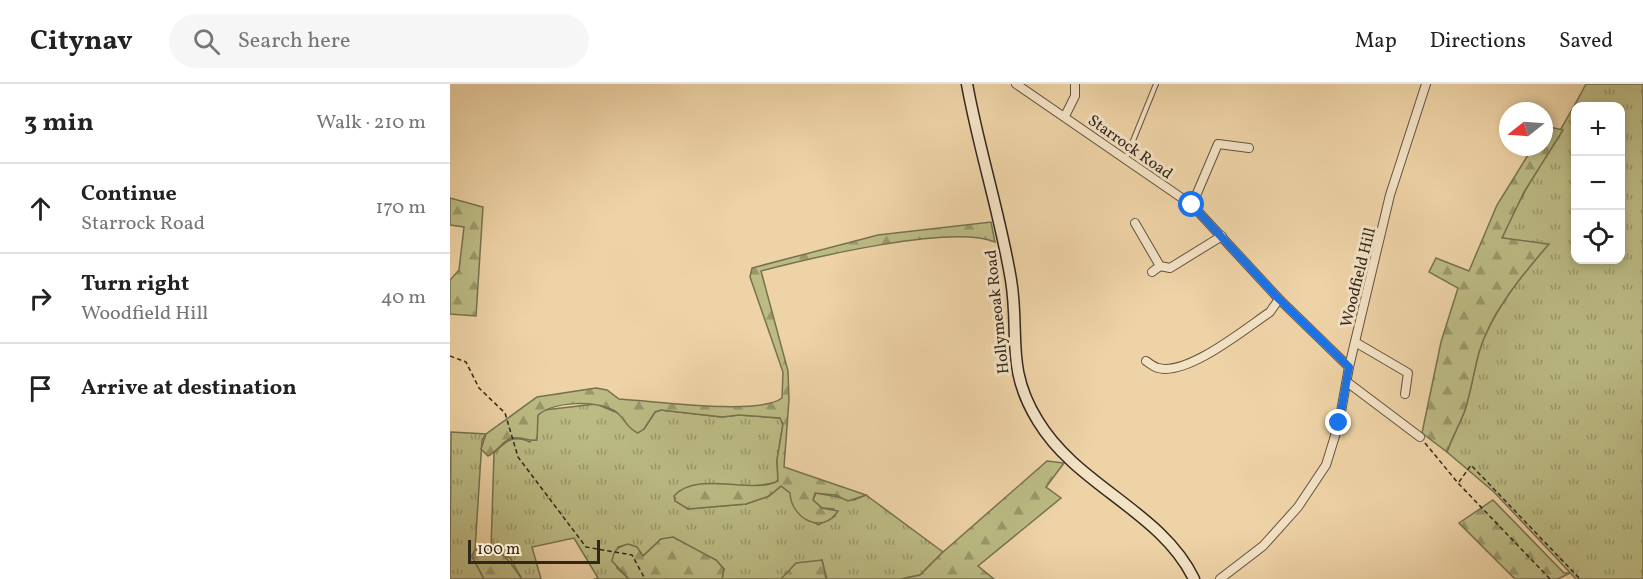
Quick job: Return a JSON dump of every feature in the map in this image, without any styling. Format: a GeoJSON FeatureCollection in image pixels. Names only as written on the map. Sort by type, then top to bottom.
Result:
{"type":"FeatureCollection","features":[{"type":"Feature","properties":{"kind":"street","name":"Hollymeoak Road"},"geometry":{"type":"LineString","coordinates":[[967,84],[1012,284],[1015,368],[1021,387],[1038,422],[1070,460],[1152,526],[1185,561],[1194,579]]}},
{"type":"Feature","properties":{"kind":"street","name":"Starrock Road"},"geometry":{"type":"LineString","coordinates":[[1016,84],[1192,205],[1279,299],[1349,367]]}},
{"type":"Feature","properties":{"kind":"street"},"geometry":{"type":"LineString","coordinates":[[1065,116],[1075,96],[1076,84]]}},
{"type":"Feature","properties":{"kind":"street","name":"Woodfield Hill"},"geometry":{"type":"LineString","coordinates":[[1220,579],[1263,546],[1298,507],[1326,465],[1339,423],[1349,367],[1390,195],[1426,84]]}},
{"type":"Feature","properties":{"kind":"street"},"geometry":{"type":"LineString","coordinates":[[1192,205],[1218,144],[1249,148]]}},
{"type":"Feature","properties":{"kind":"street"},"geometry":{"type":"LineString","coordinates":[[1135,223],[1160,266]]}},
{"type":"Feature","properties":{"kind":"street"},"geometry":{"type":"LineString","coordinates":[[1152,272],[1160,266],[1170,268],[1222,236]]}},
{"type":"Feature","properties":{"kind":"street"},"geometry":{"type":"LineString","coordinates":[[1146,361],[1158,368],[1174,368],[1192,363],[1270,312],[1279,299]]}},
{"type":"Feature","properties":{"kind":"street"},"geometry":{"type":"LineString","coordinates":[[1355,342],[1408,373],[1405,394]]}},
{"type":"Feature","properties":{"kind":"street"},"geometry":{"type":"LineString","coordinates":[[1347,382],[1420,437]]}},
{"type":"Feature","properties":{"kind":"lane"},"geometry":{"type":"LineString","coordinates":[[1125,159],[1156,84]]}},
{"type":"Feature","properties":{"kind":"path"},"geometry":{"type":"LineString","coordinates":[[450,356],[465,362],[479,388],[505,413],[518,457],[586,547],[632,555],[645,579]]}},
{"type":"Feature","properties":{"kind":"path"},"geometry":{"type":"LineString","coordinates":[[1420,437],[1458,483],[1550,579]]}},
{"type":"Feature","properties":{"kind":"path"},"geometry":{"type":"LineString","coordinates":[[1458,483],[1472,465],[1580,579]]}},
{"type":"Feature","properties":{"kind":"green space"},"geometry":{"type":"Polygon","coordinates":[[[1586,84],[1643,84],[1643,579],[1576,579],[1494,492],[1447,452],[1465,410],[1484,337],[1499,309],[1548,245],[1502,238],[1521,198],[1545,156],[1553,156],[1553,143],[1571,112],[1571,264],[1625,264],[1625,102],[1577,102],[1586,84]]]}},
{"type":"Feature","properties":{"kind":"green space"},"geometry":{"type":"Polygon","coordinates":[[[1553,128],[1563,130],[1553,146],[1553,128]]]}},
{"type":"Feature","properties":{"kind":"green space"},"geometry":{"type":"Polygon","coordinates":[[[1527,156],[1547,156],[1524,192],[1502,238],[1549,244],[1499,308],[1484,337],[1465,410],[1447,452],[1422,433],[1441,342],[1458,288],[1429,272],[1436,258],[1469,271],[1497,205],[1527,156]]]}},
{"type":"Feature","properties":{"kind":"green space"},"geometry":{"type":"Polygon","coordinates":[[[450,198],[483,207],[476,316],[450,314],[450,280],[459,270],[464,227],[450,225],[450,198]]]}},
{"type":"Feature","properties":{"kind":"green space"},"geometry":{"type":"Polygon","coordinates":[[[991,222],[995,242],[974,238],[947,237],[915,240],[845,251],[761,271],[788,371],[789,400],[784,467],[866,495],[848,501],[835,495],[815,493],[813,500],[822,508],[838,511],[824,522],[808,521],[801,516],[792,502],[790,493],[781,486],[769,496],[746,504],[688,509],[675,501],[674,496],[684,488],[696,485],[754,486],[778,481],[777,460],[783,424],[780,418],[739,415],[722,417],[661,410],[655,412],[644,429],[638,433],[631,429],[615,411],[607,407],[587,404],[565,405],[545,410],[538,415],[537,440],[512,438],[488,456],[481,449],[486,434],[537,397],[596,388],[607,390],[619,399],[709,406],[753,406],[782,398],[783,372],[750,277],[752,268],[878,235],[991,222]]]}},
{"type":"Feature","properties":{"kind":"green space"},"geometry":{"type":"Polygon","coordinates":[[[596,404],[618,413],[644,429],[655,412],[661,410],[722,417],[739,415],[780,418],[783,424],[777,460],[778,481],[749,486],[690,487],[688,509],[746,504],[769,496],[781,486],[791,493],[797,507],[818,525],[835,516],[834,509],[822,508],[813,500],[816,493],[854,500],[866,495],[943,552],[920,575],[901,579],[827,579],[822,560],[781,579],[722,579],[724,569],[716,560],[661,539],[643,556],[638,549],[632,546],[618,547],[617,568],[629,579],[594,579],[598,578],[574,538],[532,547],[541,579],[522,579],[510,558],[491,549],[494,453],[510,440],[519,439],[530,442],[538,415],[544,410],[596,404]]]}},
{"type":"Feature","properties":{"kind":"green space"},"geometry":{"type":"Polygon","coordinates":[[[451,432],[486,434],[482,440],[475,550],[472,556],[484,579],[450,579],[451,432]]]}},
{"type":"Feature","properties":{"kind":"green space"},"geometry":{"type":"Polygon","coordinates":[[[1047,461],[1064,463],[1046,487],[1061,498],[978,566],[994,579],[901,579],[920,575],[1047,461]]]}},
{"type":"Feature","properties":{"kind":"green space"},"geometry":{"type":"Polygon","coordinates":[[[1493,500],[1564,573],[1570,573],[1558,579],[1515,579],[1459,523],[1493,500]]]}},
{"type":"Feature","properties":{"kind":"green space"},"geometry":{"type":"Polygon","coordinates":[[[673,537],[716,560],[724,569],[722,579],[629,579],[612,561],[617,550],[624,545],[637,547],[643,556],[661,539],[673,537]]]}},
{"type":"Feature","properties":{"kind":"green space"},"geometry":{"type":"Polygon","coordinates":[[[484,548],[503,555],[522,579],[484,579],[472,556],[475,550],[484,548]]]}},
{"type":"Feature","properties":{"kind":"green space"},"geometry":{"type":"Polygon","coordinates":[[[822,560],[826,579],[781,579],[796,563],[822,560]]]}},
{"type":"Feature","properties":{"kind":"route"},"geometry":{"type":"LineString","coordinates":[[1192,205],[1279,299],[1349,367],[1339,423]]}}]}
